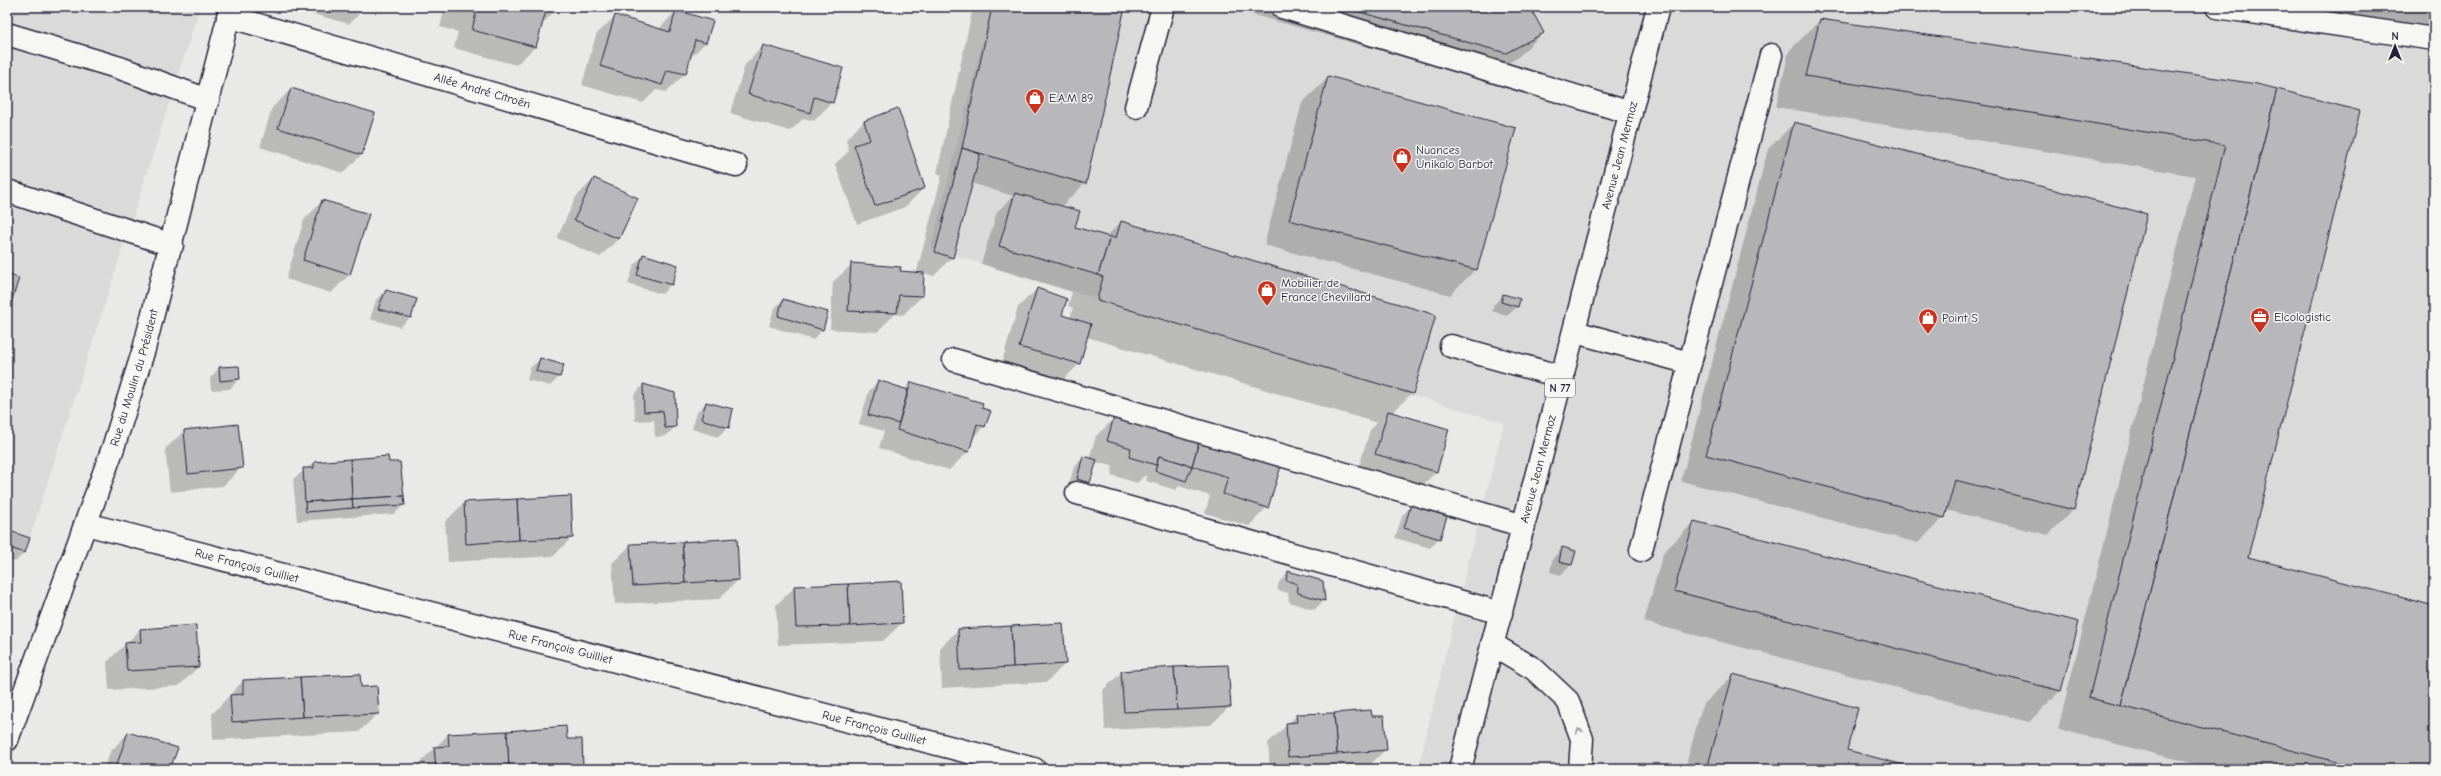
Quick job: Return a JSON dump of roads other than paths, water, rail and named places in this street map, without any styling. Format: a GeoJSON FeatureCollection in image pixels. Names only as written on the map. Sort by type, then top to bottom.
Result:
{"type":"FeatureCollection","features":[{"type":"Feature","properties":{"kind":"street"},"geometry":{"type":"LineString","coordinates":[[1136,107],[1163,7]]}},
{"type":"Feature","properties":{"kind":"street"},"geometry":{"type":"LineString","coordinates":[[1282,7],[1631,113]]}},
{"type":"Feature","properties":{"kind":"street","name":"Avenue Jean Mermoz"},"geometry":{"type":"LineString","coordinates":[[1460,769],[1575,332],[1658,7]]}},
{"type":"Feature","properties":{"kind":"street"},"geometry":{"type":"LineString","coordinates":[[2217,7],[2434,39]]}},
{"type":"Feature","properties":{"kind":"street","name":"Rue du Moulin du Président"},"geometry":{"type":"LineString","coordinates":[[7,740],[86,524],[144,349],[172,245],[230,12]]}},
{"type":"Feature","properties":{"kind":"street","name":"Allée André Citroën"},"geometry":{"type":"LineString","coordinates":[[230,12],[736,165]]}},
{"type":"Feature","properties":{"kind":"street"},"geometry":{"type":"LineString","coordinates":[[7,34],[120,68],[208,100]]}},
{"type":"Feature","properties":{"kind":"street"},"geometry":{"type":"LineString","coordinates":[[1641,550],[1771,55]]}},
{"type":"Feature","properties":{"kind":"street"},"geometry":{"type":"LineString","coordinates":[[7,191],[172,245]]}},
{"type":"Feature","properties":{"kind":"street"},"geometry":{"type":"LineString","coordinates":[[1575,332],[1690,363]]}},
{"type":"Feature","properties":{"kind":"street"},"geometry":{"type":"LineString","coordinates":[[1451,346],[1563,377]]}},
{"type":"Feature","properties":{"kind":"street"},"geometry":{"type":"LineString","coordinates":[[954,360],[1524,526]]}},
{"type":"Feature","properties":{"kind":"street"},"geometry":{"type":"LineString","coordinates":[[1077,493],[1501,613]]}},
{"type":"Feature","properties":{"kind":"street","name":"Rue François Guilliet"},"geometry":{"type":"LineString","coordinates":[[86,524],[1034,769]]}},
{"type":"Feature","properties":{"kind":"street"},"geometry":{"type":"LineString","coordinates":[[1492,644],[1534,669],[1568,701],[1582,739],[1580,769]]}},
{"type":"Feature","properties":{"kind":"place","name":"E.A.M 89"},"geometry":{"type":"Point","coordinates":[1035,115]}},
{"type":"Feature","properties":{"kind":"place","name":"Nuances Unikalo Barbot"},"geometry":{"type":"Point","coordinates":[1402,174]}},
{"type":"Feature","properties":{"kind":"place","name":"Mobilier de France Chevillard"},"geometry":{"type":"Point","coordinates":[1267,307]}},
{"type":"Feature","properties":{"kind":"place","name":"Elcologistic"},"geometry":{"type":"Point","coordinates":[2260,334]}},
{"type":"Feature","properties":{"kind":"place","name":"Point S"},"geometry":{"type":"Point","coordinates":[1928,335]}}]}
